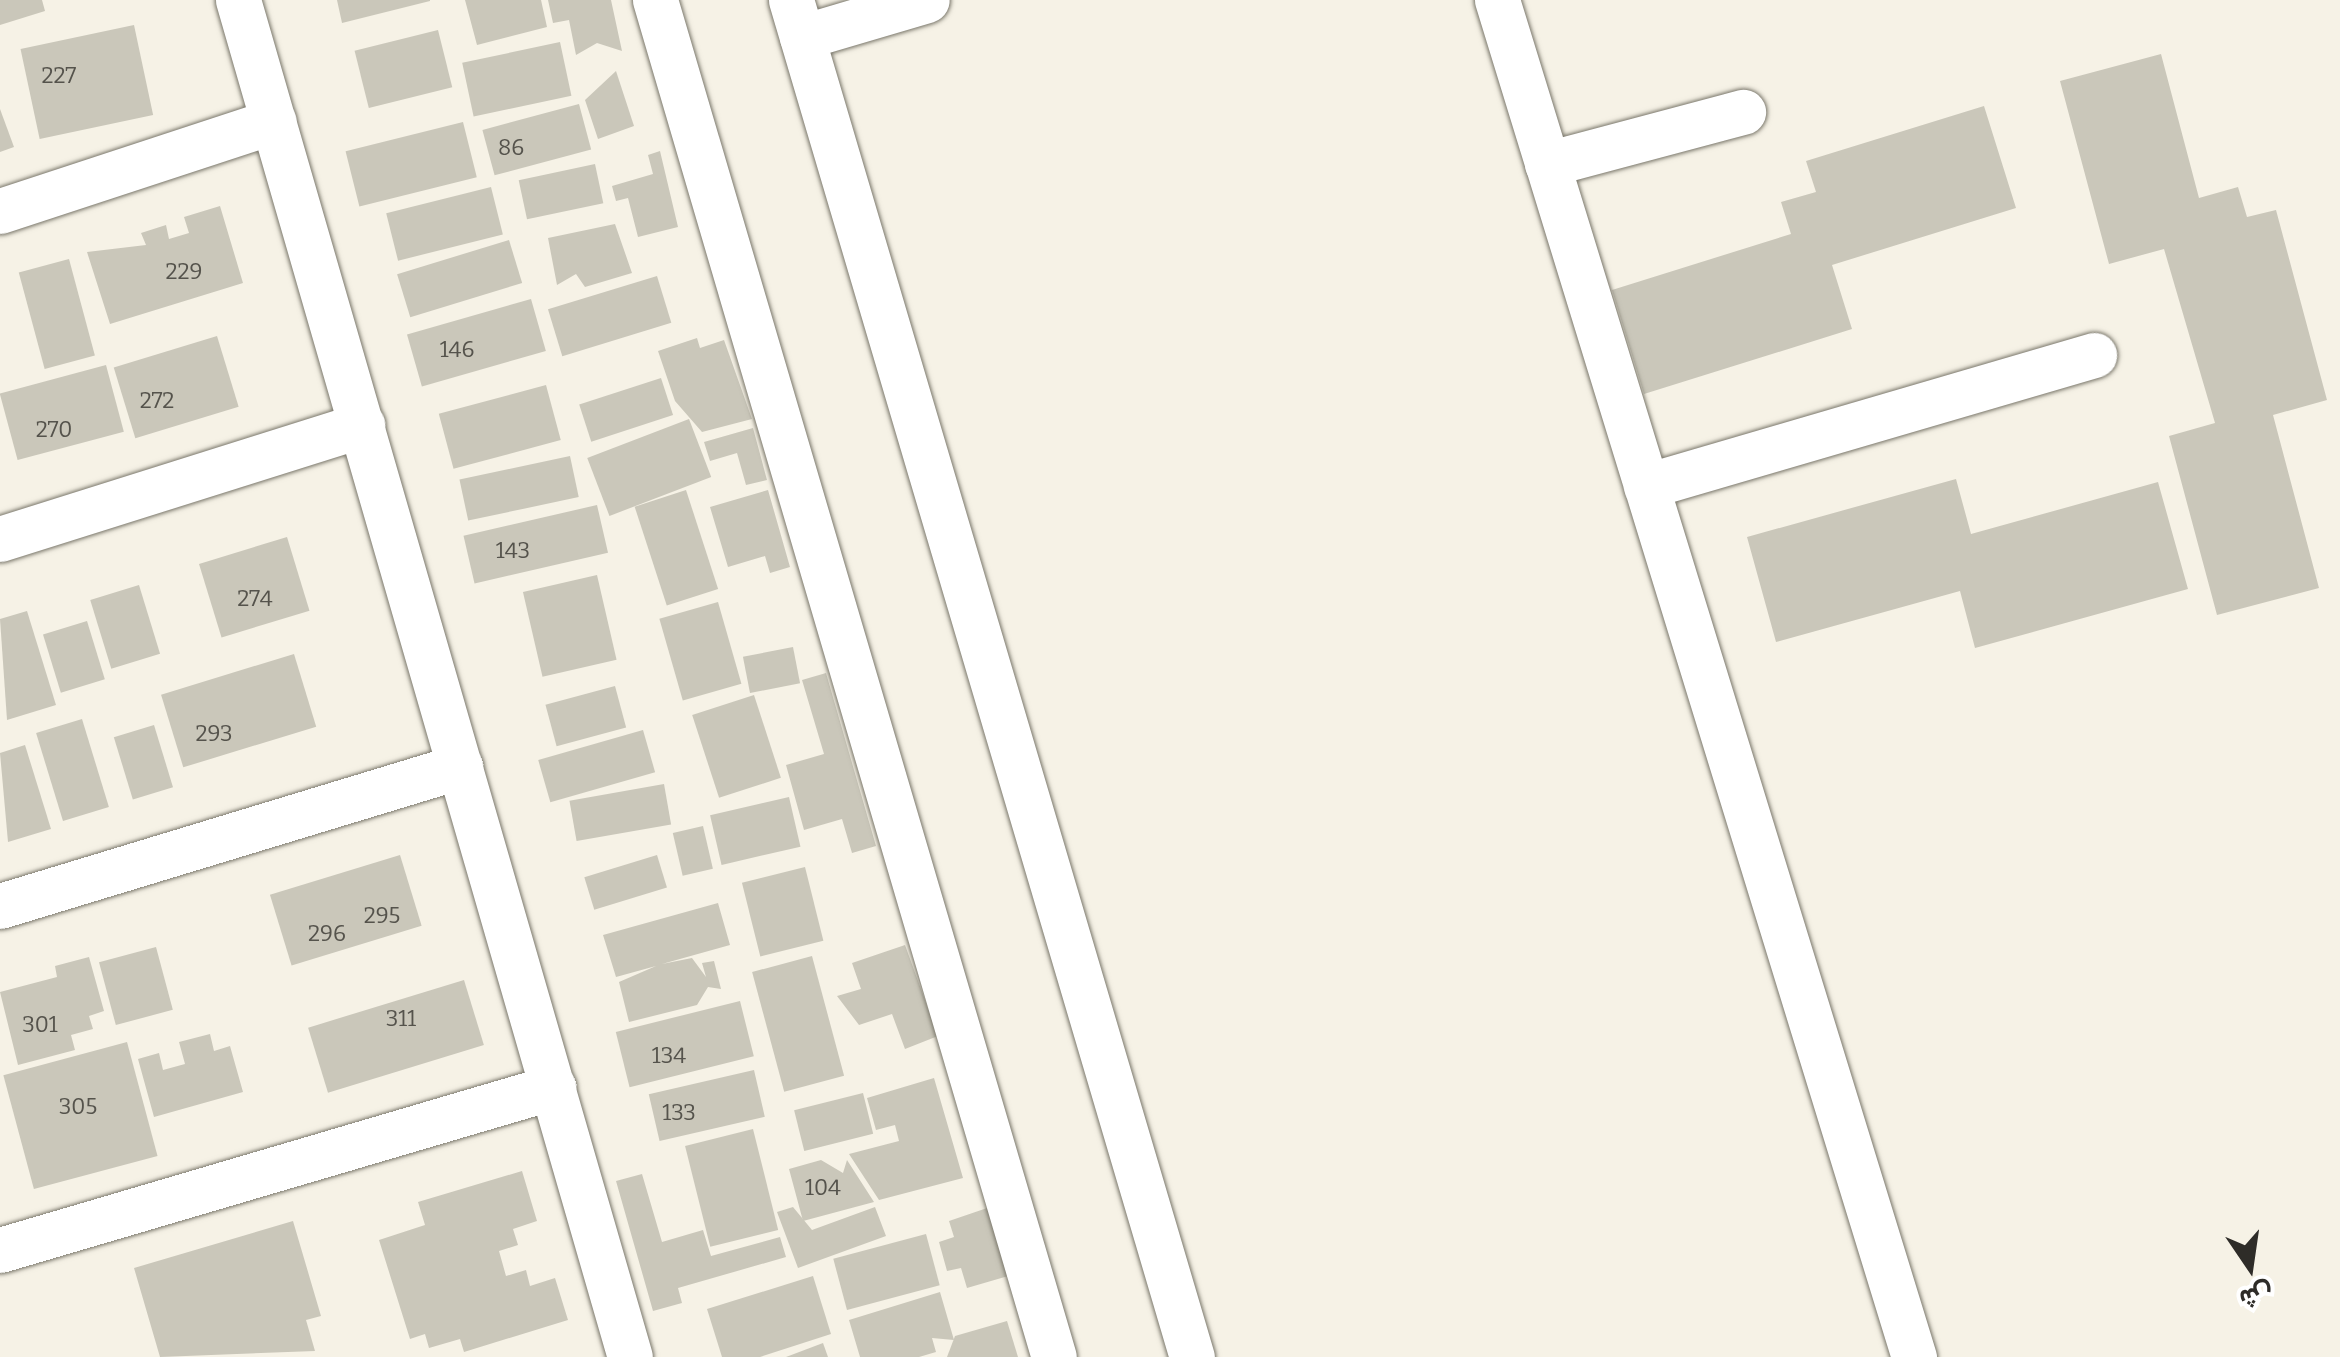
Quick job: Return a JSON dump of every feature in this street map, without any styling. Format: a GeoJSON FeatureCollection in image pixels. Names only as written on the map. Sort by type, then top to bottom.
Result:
{"type":"FeatureCollection","features":[{"type":"Feature","properties":{"kind":"street"},"geometry":{"type":"LineString","coordinates":[[238,0],[630,1357]]}},
{"type":"Feature","properties":{"kind":"street"},"geometry":{"type":"LineString","coordinates":[[655,0],[1054,1357]]}},
{"type":"Feature","properties":{"kind":"street"},"geometry":{"type":"LineString","coordinates":[[928,0],[797,18],[1192,1357]]}},
{"type":"Feature","properties":{"kind":"street"},"geometry":{"type":"LineString","coordinates":[[1497,0],[1914,1357]]}},
{"type":"Feature","properties":{"kind":"street"},"geometry":{"type":"LineString","coordinates":[[1548,164],[1743,112]]}},
{"type":"Feature","properties":{"kind":"street"},"geometry":{"type":"LineString","coordinates":[[0,211],[274,121]]}},
{"type":"Feature","properties":{"kind":"street"},"geometry":{"type":"LineString","coordinates":[[1646,486],[2094,356]]}},
{"type":"Feature","properties":{"kind":"street"},"geometry":{"type":"LineString","coordinates":[[0,539],[362,425]]}},
{"type":"Feature","properties":{"kind":"street"},"geometry":{"type":"LineString","coordinates":[[0,906],[460,766]]}},
{"type":"Feature","properties":{"kind":"street"},"geometry":{"type":"LineString","coordinates":[[0,1250],[553,1087]]}},
{"type":"Feature","properties":{"kind":"building"},"geometry":{"type":"Polygon","coordinates":[[[0,0],[42,0],[45,11],[0,25],[0,0]]]}},
{"type":"Feature","properties":{"kind":"building"},"geometry":{"type":"Polygon","coordinates":[[[337,0],[430,0],[430,1],[342,23],[337,0]]]}},
{"type":"Feature","properties":{"kind":"building"},"geometry":{"type":"Polygon","coordinates":[[[465,0],[541,0],[547,27],[477,45],[465,0]]]}},
{"type":"Feature","properties":{"kind":"building"},"geometry":{"type":"Polygon","coordinates":[[[548,0],[611,0],[622,51],[597,43],[576,55],[569,20],[553,23],[548,0]]]}},
{"type":"Feature","properties":{"kind":"building"},"geometry":{"type":"Polygon","coordinates":[[[134,25],[153,115],[40,139],[21,49],[134,25]]]}},
{"type":"Feature","properties":{"kind":"building"},"geometry":{"type":"Polygon","coordinates":[[[438,30],[452,87],[369,108],[355,51],[438,30]]]}},
{"type":"Feature","properties":{"kind":"building"},"geometry":{"type":"Polygon","coordinates":[[[560,42],[571,96],[474,117],[462,63],[560,42]]]}},
{"type":"Feature","properties":{"kind":"building"},"geometry":{"type":"Polygon","coordinates":[[[2161,54],[2199,198],[2238,187],[2247,217],[2276,210],[2327,400],[2273,415],[2319,588],[2217,615],[2169,436],[2215,423],[2164,249],[2109,264],[2060,81],[2161,54]]]}},
{"type":"Feature","properties":{"kind":"building"},"geometry":{"type":"Polygon","coordinates":[[[616,71],[634,126],[598,139],[585,100],[616,71]]]}},
{"type":"Feature","properties":{"kind":"building"},"geometry":{"type":"Polygon","coordinates":[[[579,104],[591,149],[495,175],[482,130],[579,104]]]}},
{"type":"Feature","properties":{"kind":"building"},"geometry":{"type":"Polygon","coordinates":[[[1984,106],[2016,208],[1832,265],[1852,329],[1644,394],[1612,290],[1791,234],[1781,202],[1816,192],[1806,161],[1984,106]]]}},
{"type":"Feature","properties":{"kind":"building"},"geometry":{"type":"Polygon","coordinates":[[[0,109],[14,147],[0,152],[0,109]]]}},
{"type":"Feature","properties":{"kind":"building"},"geometry":{"type":"Polygon","coordinates":[[[463,122],[477,177],[359,207],[346,151],[463,122]]]}},
{"type":"Feature","properties":{"kind":"building"},"geometry":{"type":"Polygon","coordinates":[[[660,151],[678,227],[638,237],[628,198],[616,201],[612,186],[653,174],[648,155],[660,151]]]}},
{"type":"Feature","properties":{"kind":"building"},"geometry":{"type":"Polygon","coordinates":[[[595,164],[603,203],[527,219],[519,180],[595,164]]]}},
{"type":"Feature","properties":{"kind":"building"},"geometry":{"type":"Polygon","coordinates":[[[491,187],[503,235],[398,261],[386,213],[491,187]]]}},
{"type":"Feature","properties":{"kind":"building"},"geometry":{"type":"Polygon","coordinates":[[[220,206],[243,283],[110,324],[87,252],[146,245],[141,233],[166,225],[169,239],[189,233],[184,217],[220,206]]]}},
{"type":"Feature","properties":{"kind":"building"},"geometry":{"type":"Polygon","coordinates":[[[615,224],[632,273],[585,287],[576,274],[557,285],[548,238],[615,224]]]}},
{"type":"Feature","properties":{"kind":"building"},"geometry":{"type":"Polygon","coordinates":[[[509,240],[522,283],[410,317],[397,274],[509,240]]]}},
{"type":"Feature","properties":{"kind":"building"},"geometry":{"type":"Polygon","coordinates":[[[69,259],[95,356],[45,369],[19,272],[69,259]]]}},
{"type":"Feature","properties":{"kind":"building"},"geometry":{"type":"Polygon","coordinates":[[[657,276],[671,323],[562,356],[548,309],[657,276]]]}},
{"type":"Feature","properties":{"kind":"building"},"geometry":{"type":"Polygon","coordinates":[[[531,299],[546,351],[422,386],[407,335],[531,299]]]}},
{"type":"Feature","properties":{"kind":"building"},"geometry":{"type":"Polygon","coordinates":[[[217,336],[239,407],[135,438],[114,368],[217,336]]]}},
{"type":"Feature","properties":{"kind":"building"},"geometry":{"type":"Polygon","coordinates":[[[697,338],[700,348],[724,340],[752,419],[702,432],[675,401],[658,351],[697,338]]]}},
{"type":"Feature","properties":{"kind":"building"},"geometry":{"type":"Polygon","coordinates":[[[106,365],[124,432],[18,460],[0,393],[106,365]]]}},
{"type":"Feature","properties":{"kind":"building"},"geometry":{"type":"Polygon","coordinates":[[[661,378],[673,415],[591,442],[579,405],[661,378]]]}},
{"type":"Feature","properties":{"kind":"building"},"geometry":{"type":"Polygon","coordinates":[[[546,385],[561,440],[454,469],[439,414],[546,385]]]}},
{"type":"Feature","properties":{"kind":"building"},"geometry":{"type":"Polygon","coordinates":[[[689,419],[711,477],[609,516],[587,458],[689,419]]]}},
{"type":"Feature","properties":{"kind":"building"},"geometry":{"type":"Polygon","coordinates":[[[753,428],[767,480],[746,485],[737,453],[710,461],[704,442],[753,428]]]}},
{"type":"Feature","properties":{"kind":"building"},"geometry":{"type":"Polygon","coordinates":[[[570,456],[579,497],[468,521],[459,479],[570,456]]]}},
{"type":"Feature","properties":{"kind":"building"},"geometry":{"type":"Polygon","coordinates":[[[1956,479],[1971,534],[2158,482],[2188,589],[1975,648],[1960,591],[1776,642],[1747,537],[1956,479]]]}},
{"type":"Feature","properties":{"kind":"building"},"geometry":{"type":"Polygon","coordinates":[[[686,490],[718,589],[667,606],[635,507],[686,490]]]}},
{"type":"Feature","properties":{"kind":"building"},"geometry":{"type":"Polygon","coordinates":[[[768,490],[790,567],[770,573],[765,556],[728,567],[710,507],[768,490]]]}},
{"type":"Feature","properties":{"kind":"building"},"geometry":{"type":"Polygon","coordinates":[[[597,505],[608,553],[475,584],[464,536],[597,505]]]}},
{"type":"Feature","properties":{"kind":"building"},"geometry":{"type":"Polygon","coordinates":[[[287,537],[310,611],[222,638],[199,564],[287,537]]]}},
{"type":"Feature","properties":{"kind":"building"},"geometry":{"type":"Polygon","coordinates":[[[597,575],[617,660],[543,677],[523,592],[597,575]]]}},
{"type":"Feature","properties":{"kind":"building"},"geometry":{"type":"Polygon","coordinates":[[[139,585],[160,654],[111,669],[90,600],[139,585]]]}},
{"type":"Feature","properties":{"kind":"building"},"geometry":{"type":"Polygon","coordinates":[[[718,602],[741,684],[683,701],[659,619],[718,602]]]}},
{"type":"Feature","properties":{"kind":"building"},"geometry":{"type":"Polygon","coordinates":[[[27,611],[56,705],[7,720],[0,619],[27,611]]]}},
{"type":"Feature","properties":{"kind":"building"},"geometry":{"type":"Polygon","coordinates":[[[87,621],[105,679],[61,693],[43,634],[87,621]]]}},
{"type":"Feature","properties":{"kind":"building"},"geometry":{"type":"Polygon","coordinates":[[[793,647],[800,683],[750,693],[743,657],[793,647]]]}},
{"type":"Feature","properties":{"kind":"building"},"geometry":{"type":"Polygon","coordinates":[[[294,654],[316,727],[183,767],[161,695],[294,654]]]}},
{"type":"Feature","properties":{"kind":"building"},"geometry":{"type":"Polygon","coordinates":[[[826,673],[876,846],[852,853],[842,819],[804,830],[786,765],[824,754],[802,680],[826,673]]]}},
{"type":"Feature","properties":{"kind":"building"},"geometry":{"type":"Polygon","coordinates":[[[615,686],[626,728],[557,746],[545,705],[615,686]]]}},
{"type":"Feature","properties":{"kind":"building"},"geometry":{"type":"Polygon","coordinates":[[[754,695],[781,778],[719,798],[692,715],[754,695]]]}},
{"type":"Feature","properties":{"kind":"building"},"geometry":{"type":"Polygon","coordinates":[[[82,719],[109,807],[63,821],[36,733],[82,719]]]}},
{"type":"Feature","properties":{"kind":"building"},"geometry":{"type":"Polygon","coordinates":[[[154,725],[173,787],[133,799],[114,737],[154,725]]]}},
{"type":"Feature","properties":{"kind":"building"},"geometry":{"type":"Polygon","coordinates":[[[643,730],[655,772],[550,802],[538,760],[643,730]]]}},
{"type":"Feature","properties":{"kind":"building"},"geometry":{"type":"Polygon","coordinates":[[[25,745],[51,829],[8,842],[0,753],[25,745]]]}},
{"type":"Feature","properties":{"kind":"building"},"geometry":{"type":"Polygon","coordinates":[[[664,784],[671,824],[577,841],[569,801],[664,784]]]}},
{"type":"Feature","properties":{"kind":"building"},"geometry":{"type":"Polygon","coordinates":[[[789,797],[800,847],[722,865],[710,815],[789,797]]]}},
{"type":"Feature","properties":{"kind":"building"},"geometry":{"type":"Polygon","coordinates":[[[703,826],[713,869],[683,876],[673,833],[703,826]]]}},
{"type":"Feature","properties":{"kind":"building"},"geometry":{"type":"Polygon","coordinates":[[[400,855],[422,926],[292,966],[270,895],[400,855]]]}},
{"type":"Feature","properties":{"kind":"building"},"geometry":{"type":"Polygon","coordinates":[[[657,855],[667,888],[594,910],[584,877],[657,855]]]}},
{"type":"Feature","properties":{"kind":"building"},"geometry":{"type":"Polygon","coordinates":[[[805,867],[823,941],[760,956],[742,883],[805,867]]]}},
{"type":"Feature","properties":{"kind":"building"},"geometry":{"type":"Polygon","coordinates":[[[718,903],[730,945],[662,964],[692,958],[706,977],[702,963],[714,961],[721,989],[708,987],[697,1005],[629,1022],[619,982],[656,966],[616,977],[603,935],[718,903]]]}},
{"type":"Feature","properties":{"kind":"building"},"geometry":{"type":"Polygon","coordinates":[[[905,945],[938,1036],[905,1049],[892,1014],[859,1025],[837,996],[861,989],[852,963],[905,945]]]}},
{"type":"Feature","properties":{"kind":"building"},"geometry":{"type":"Polygon","coordinates":[[[156,947],[173,1010],[116,1025],[99,962],[156,947]]]}},
{"type":"Feature","properties":{"kind":"building"},"geometry":{"type":"Polygon","coordinates":[[[812,956],[844,1076],[784,1092],[752,972],[812,956]]]}},
{"type":"Feature","properties":{"kind":"building"},"geometry":{"type":"Polygon","coordinates":[[[89,957],[104,1011],[89,1016],[93,1029],[71,1035],[75,1050],[18,1065],[0,992],[57,977],[55,966],[89,957]]]}},
{"type":"Feature","properties":{"kind":"building"},"geometry":{"type":"Polygon","coordinates":[[[464,980],[484,1045],[328,1093],[308,1028],[464,980]]]}},
{"type":"Feature","properties":{"kind":"building"},"geometry":{"type":"Polygon","coordinates":[[[740,1001],[754,1056],[630,1087],[616,1032],[740,1001]]]}},
{"type":"Feature","properties":{"kind":"building"},"geometry":{"type":"Polygon","coordinates":[[[210,1034],[214,1051],[230,1046],[243,1092],[154,1117],[138,1059],[159,1053],[163,1070],[185,1064],[179,1042],[210,1034]]]}},
{"type":"Feature","properties":{"kind":"building"},"geometry":{"type":"Polygon","coordinates":[[[127,1042],[158,1156],[34,1189],[3,1075],[127,1042]]]}},
{"type":"Feature","properties":{"kind":"building"},"geometry":{"type":"Polygon","coordinates":[[[754,1070],[765,1117],[660,1141],[649,1094],[754,1070]]]}},
{"type":"Feature","properties":{"kind":"building"},"geometry":{"type":"Polygon","coordinates":[[[934,1078],[963,1178],[879,1200],[849,1154],[899,1141],[895,1125],[876,1130],[867,1098],[934,1078]]]}},
{"type":"Feature","properties":{"kind":"building"},"geometry":{"type":"Polygon","coordinates":[[[863,1093],[873,1134],[804,1151],[794,1110],[863,1093]]]}},
{"type":"Feature","properties":{"kind":"building"},"geometry":{"type":"Polygon","coordinates":[[[753,1129],[778,1230],[710,1247],[685,1146],[753,1129]]]}},
{"type":"Feature","properties":{"kind":"building"},"geometry":{"type":"Polygon","coordinates":[[[821,1160],[843,1173],[847,1160],[874,1202],[803,1221],[789,1169],[821,1160]]]}},
{"type":"Feature","properties":{"kind":"building"},"geometry":{"type":"Polygon","coordinates":[[[522,1171],[537,1221],[513,1229],[518,1245],[499,1251],[506,1276],[526,1270],[530,1286],[555,1278],[568,1320],[464,1352],[460,1339],[429,1348],[425,1334],[410,1339],[379,1240],[425,1225],[418,1202],[522,1171]]]}},
{"type":"Feature","properties":{"kind":"building"},"geometry":{"type":"Polygon","coordinates":[[[642,1174],[662,1242],[703,1230],[711,1256],[780,1237],[786,1257],[678,1288],[682,1303],[653,1311],[616,1181],[642,1174]]]}},
{"type":"Feature","properties":{"kind":"building"},"geometry":{"type":"Polygon","coordinates":[[[993,1206],[1015,1274],[967,1288],[961,1268],[947,1271],[939,1242],[954,1237],[949,1221],[993,1206]]]}},
{"type":"Feature","properties":{"kind":"building"},"geometry":{"type":"Polygon","coordinates":[[[793,1207],[812,1230],[875,1207],[886,1236],[798,1268],[777,1212],[793,1207]]]}},
{"type":"Feature","properties":{"kind":"building"},"geometry":{"type":"Polygon","coordinates":[[[293,1221],[321,1316],[306,1320],[315,1351],[160,1357],[134,1268],[293,1221]]]}},
{"type":"Feature","properties":{"kind":"building"},"geometry":{"type":"Polygon","coordinates":[[[926,1234],[940,1285],[847,1310],[833,1259],[926,1234]]]}},
{"type":"Feature","properties":{"kind":"building"},"geometry":{"type":"Polygon","coordinates":[[[813,1276],[831,1334],[760,1357],[722,1357],[707,1309],[813,1276]]]}},
{"type":"Feature","properties":{"kind":"building"},"geometry":{"type":"Polygon","coordinates":[[[940,1292],[954,1340],[932,1338],[936,1352],[919,1357],[860,1357],[849,1320],[940,1292]]]}},
{"type":"Feature","properties":{"kind":"building"},"geometry":{"type":"Polygon","coordinates":[[[1007,1321],[1018,1357],[947,1357],[955,1336],[1007,1321]]]}},
{"type":"Feature","properties":{"kind":"building"},"geometry":{"type":"Polygon","coordinates":[[[823,1343],[828,1357],[786,1357],[823,1343]]]}}]}
